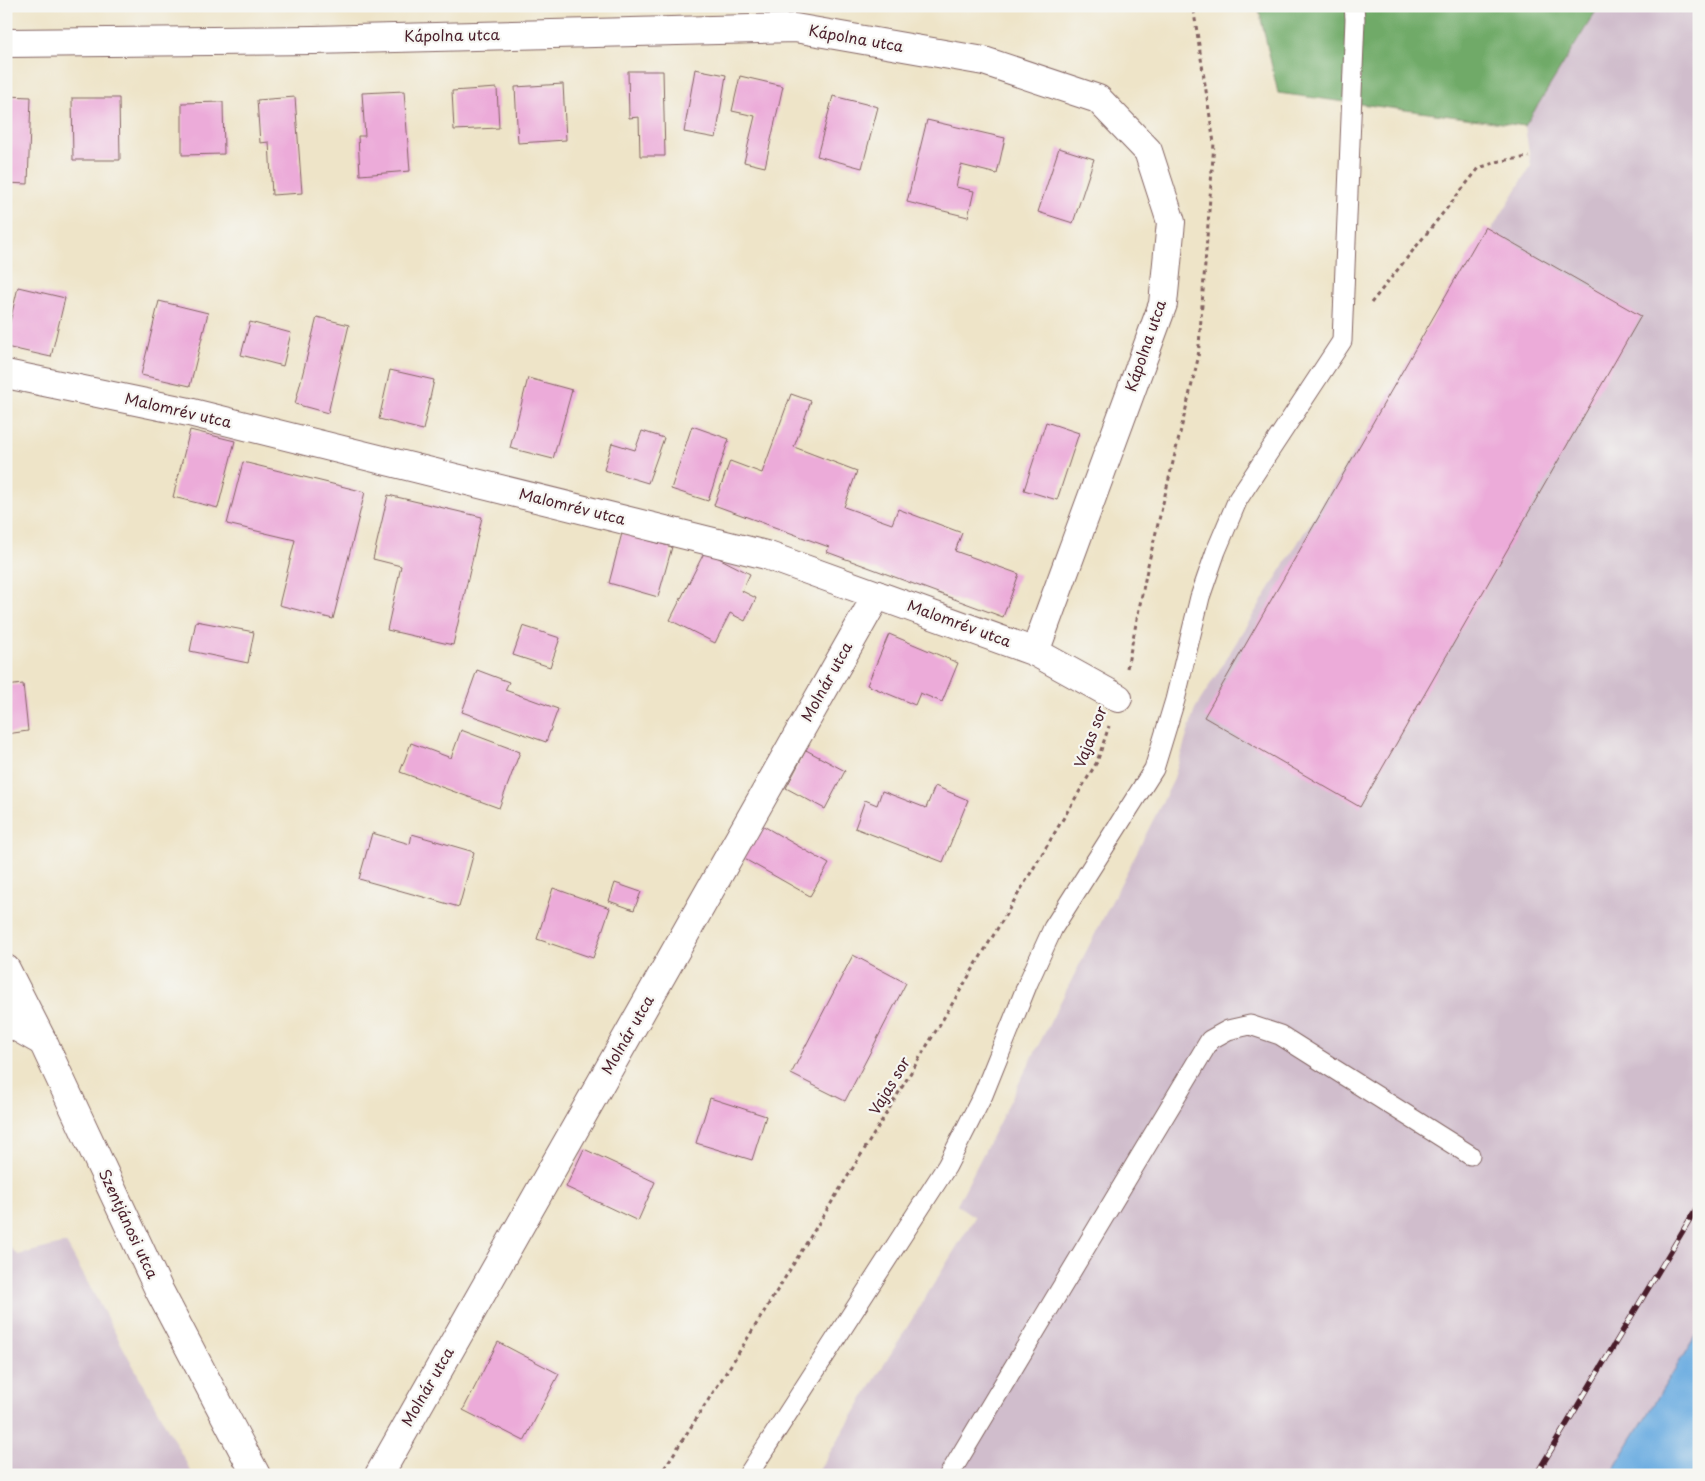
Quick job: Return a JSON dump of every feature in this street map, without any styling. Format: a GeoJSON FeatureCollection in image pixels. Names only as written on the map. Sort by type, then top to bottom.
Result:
{"type":"FeatureCollection","features":[{"type":"Feature","properties":{"kind":"street","name":"Kápolna utca"},"geometry":{"type":"LineString","coordinates":[[6,43],[314,40],[773,17],[795,28],[984,61],[1098,99],[1148,151],[1171,222],[1163,304],[1035,652]]}},
{"type":"Feature","properties":{"kind":"street","name":"Malomrév utca"},"geometry":{"type":"LineString","coordinates":[[6,374],[189,412],[766,555],[1035,652],[1118,698]]}},
{"type":"Feature","properties":{"kind":"street","name":"Molnár utca"},"geometry":{"type":"LineString","coordinates":[[379,1475],[877,594]]}},
{"type":"Feature","properties":{"kind":"street","name":"Szentjánosi utca"},"geometry":{"type":"LineString","coordinates":[[6,969],[43,1042],[159,1290],[256,1475]]}},
{"type":"Feature","properties":{"kind":"street"},"geometry":{"type":"LineString","coordinates":[[6,1021],[43,1042]]}},
{"type":"Feature","properties":{"kind":"lane"},"geometry":{"type":"LineString","coordinates":[[748,1475],[947,1166],[984,1095],[1028,983],[1053,928],[1154,769],[1175,700],[1200,597],[1216,551],[1238,499],[1342,341],[1354,6]]}},
{"type":"Feature","properties":{"kind":"lane"},"geometry":{"type":"LineString","coordinates":[[950,1475],[1210,1040],[1228,1030],[1250,1025],[1280,1035],[1470,1155]]}},
{"type":"Feature","properties":{"kind":"path","name":"Vajas sor"},"geometry":{"type":"LineString","coordinates":[[660,1475],[736,1357],[877,1129],[1097,762],[1126,672],[1148,565],[1198,359],[1214,143],[1193,6]]}},
{"type":"Feature","properties":{"kind":"path"},"geometry":{"type":"LineString","coordinates":[[1342,341],[1479,168],[1500,161],[1529,157]]}},
{"type":"Feature","properties":{"kind":"shaded area"},"geometry":{"type":"Polygon","coordinates":[[[1599,6],[1699,6],[1699,1330],[1610,1475],[816,1475],[975,1217],[957,1205],[1173,781],[1195,709],[1531,166],[1525,126],[1599,6]]]}},
{"type":"Feature","properties":{"kind":"shaded area"},"geometry":{"type":"Polygon","coordinates":[[[66,1243],[193,1475],[6,1475],[6,1244],[18,1255],[66,1243]]]}},
{"type":"Feature","properties":{"kind":"green space"},"geometry":{"type":"Polygon","coordinates":[[[1258,6],[1599,6],[1525,126],[1278,93],[1258,6]]]}},
{"type":"Feature","properties":{"kind":"water"},"geometry":{"type":"Polygon","coordinates":[[[1699,1330],[1699,1475],[1610,1475],[1699,1330]]]}},
{"type":"Feature","properties":{"kind":"building"},"geometry":{"type":"Polygon","coordinates":[[[695,69],[726,75],[716,138],[684,132],[695,69]]]}},
{"type":"Feature","properties":{"kind":"building"},"geometry":{"type":"Polygon","coordinates":[[[628,71],[663,71],[665,156],[640,156],[639,117],[629,118],[628,71]]]}},
{"type":"Feature","properties":{"kind":"building"},"geometry":{"type":"Polygon","coordinates":[[[740,76],[783,86],[765,167],[744,162],[755,116],[732,111],[740,76]]]}},
{"type":"Feature","properties":{"kind":"building"},"geometry":{"type":"Polygon","coordinates":[[[563,84],[566,140],[518,143],[515,87],[563,84]]]}},
{"type":"Feature","properties":{"kind":"building"},"geometry":{"type":"Polygon","coordinates":[[[497,88],[499,128],[454,130],[452,91],[497,88]]]}},
{"type":"Feature","properties":{"kind":"building"},"geometry":{"type":"Polygon","coordinates":[[[404,91],[410,171],[360,175],[358,136],[365,136],[362,93],[404,91]]]}},
{"type":"Feature","properties":{"kind":"building"},"geometry":{"type":"Polygon","coordinates":[[[6,96],[31,97],[28,184],[6,183],[6,96]]]}},
{"type":"Feature","properties":{"kind":"building"},"geometry":{"type":"Polygon","coordinates":[[[833,96],[878,107],[862,168],[817,156],[833,96]]]}},
{"type":"Feature","properties":{"kind":"building"},"geometry":{"type":"Polygon","coordinates":[[[295,97],[302,193],[272,195],[269,142],[260,143],[257,100],[295,97]]]}},
{"type":"Feature","properties":{"kind":"building"},"geometry":{"type":"Polygon","coordinates":[[[72,98],[119,98],[120,160],[73,160],[72,98]]]}},
{"type":"Feature","properties":{"kind":"building"},"geometry":{"type":"Polygon","coordinates":[[[223,102],[224,154],[182,155],[182,103],[223,102]]]}},
{"type":"Feature","properties":{"kind":"building"},"geometry":{"type":"Polygon","coordinates":[[[927,120],[1005,138],[997,174],[961,165],[956,187],[974,191],[968,217],[907,202],[927,120]]]}},
{"type":"Feature","properties":{"kind":"building"},"geometry":{"type":"Polygon","coordinates":[[[1059,148],[1094,159],[1073,223],[1038,212],[1059,148]]]}},
{"type":"Feature","properties":{"kind":"building"},"geometry":{"type":"Polygon","coordinates":[[[1485,227],[1641,316],[1360,807],[1204,717],[1485,227]]]}},
{"type":"Feature","properties":{"kind":"building"},"geometry":{"type":"Polygon","coordinates":[[[18,287],[65,298],[51,357],[6,347],[6,339],[18,287]]]}},
{"type":"Feature","properties":{"kind":"building"},"geometry":{"type":"Polygon","coordinates":[[[159,301],[208,313],[190,386],[141,375],[159,301]]]}},
{"type":"Feature","properties":{"kind":"building"},"geometry":{"type":"Polygon","coordinates":[[[317,317],[349,325],[328,413],[295,404],[317,317]]]}},
{"type":"Feature","properties":{"kind":"building"},"geometry":{"type":"Polygon","coordinates":[[[250,322],[291,333],[283,366],[241,355],[250,322]]]}},
{"type":"Feature","properties":{"kind":"building"},"geometry":{"type":"Polygon","coordinates":[[[390,370],[434,380],[423,430],[379,419],[390,370]]]}},
{"type":"Feature","properties":{"kind":"building"},"geometry":{"type":"Polygon","coordinates":[[[528,378],[572,390],[553,459],[510,448],[528,378]]]}},
{"type":"Feature","properties":{"kind":"building"},"geometry":{"type":"Polygon","coordinates":[[[791,394],[811,401],[794,447],[857,471],[844,507],[892,524],[898,509],[962,533],[955,551],[1019,574],[1003,617],[827,552],[829,547],[714,505],[730,461],[762,473],[791,394]]]}},
{"type":"Feature","properties":{"kind":"building"},"geometry":{"type":"Polygon","coordinates":[[[1046,422],[1079,433],[1057,500],[1024,490],[1046,422]]]}},
{"type":"Feature","properties":{"kind":"building"},"geometry":{"type":"Polygon","coordinates":[[[692,426],[729,439],[708,501],[671,489],[692,426]]]}},
{"type":"Feature","properties":{"kind":"building"},"geometry":{"type":"Polygon","coordinates":[[[190,430],[235,441],[218,508],[173,497],[190,430]]]}},
{"type":"Feature","properties":{"kind":"building"},"geometry":{"type":"Polygon","coordinates":[[[642,431],[664,438],[648,483],[604,470],[612,443],[635,450],[642,431]]]}},
{"type":"Feature","properties":{"kind":"building"},"geometry":{"type":"Polygon","coordinates":[[[243,462],[365,492],[333,619],[279,605],[295,540],[227,524],[243,462]]]}},
{"type":"Feature","properties":{"kind":"building"},"geometry":{"type":"Polygon","coordinates":[[[388,495],[482,517],[453,645],[387,630],[401,566],[373,559],[388,495]]]}},
{"type":"Feature","properties":{"kind":"building"},"geometry":{"type":"Polygon","coordinates":[[[622,533],[672,547],[658,597],[609,583],[622,533]]]}},
{"type":"Feature","properties":{"kind":"building"},"geometry":{"type":"Polygon","coordinates":[[[705,551],[750,574],[742,591],[756,598],[745,621],[730,613],[715,643],[670,620],[705,551]]]}},
{"type":"Feature","properties":{"kind":"building"},"geometry":{"type":"Polygon","coordinates":[[[196,621],[254,632],[248,663],[190,651],[196,621]]]}},
{"type":"Feature","properties":{"kind":"building"},"geometry":{"type":"Polygon","coordinates":[[[523,626],[560,638],[550,667],[513,655],[523,626]]]}},
{"type":"Feature","properties":{"kind":"building"},"geometry":{"type":"Polygon","coordinates":[[[889,634],[958,663],[942,702],[920,693],[915,705],[867,685],[889,634]]]}},
{"type":"Feature","properties":{"kind":"building"},"geometry":{"type":"Polygon","coordinates":[[[477,670],[509,682],[505,690],[558,709],[546,742],[462,712],[477,670]]]}},
{"type":"Feature","properties":{"kind":"building"},"geometry":{"type":"Polygon","coordinates":[[[23,684],[28,731],[6,734],[6,686],[23,684]]]}},
{"type":"Feature","properties":{"kind":"building"},"geometry":{"type":"Polygon","coordinates":[[[461,730],[520,752],[499,808],[400,772],[411,743],[451,758],[461,730]]]}},
{"type":"Feature","properties":{"kind":"building"},"geometry":{"type":"Polygon","coordinates":[[[806,750],[845,771],[825,809],[786,788],[806,750]]]}},
{"type":"Feature","properties":{"kind":"building"},"geometry":{"type":"Polygon","coordinates":[[[935,786],[968,800],[943,862],[855,828],[865,800],[877,805],[882,791],[926,808],[935,786]]]}},
{"type":"Feature","properties":{"kind":"building"},"geometry":{"type":"Polygon","coordinates":[[[760,824],[829,864],[810,896],[741,857],[760,824]]]}},
{"type":"Feature","properties":{"kind":"building"},"geometry":{"type":"Polygon","coordinates":[[[372,833],[410,844],[412,834],[474,852],[459,907],[359,879],[372,833]]]}},
{"type":"Feature","properties":{"kind":"building"},"geometry":{"type":"Polygon","coordinates":[[[615,883],[641,892],[634,910],[609,901],[615,883]]]}},
{"type":"Feature","properties":{"kind":"building"},"geometry":{"type":"Polygon","coordinates":[[[553,888],[610,908],[593,958],[537,939],[553,888]]]}},
{"type":"Feature","properties":{"kind":"building"},"geometry":{"type":"Polygon","coordinates":[[[853,955],[906,983],[845,1101],[791,1074],[853,955]]]}},
{"type":"Feature","properties":{"kind":"building"},"geometry":{"type":"Polygon","coordinates":[[[710,1098],[766,1116],[752,1160],[696,1143],[710,1098]]]}},
{"type":"Feature","properties":{"kind":"building"},"geometry":{"type":"Polygon","coordinates":[[[584,1149],[655,1182],[638,1221],[566,1187],[584,1149]]]}},
{"type":"Feature","properties":{"kind":"building"},"geometry":{"type":"Polygon","coordinates":[[[498,1342],[559,1374],[524,1441],[463,1410],[498,1342]]]}},
{"type":"Feature","properties":{"kind":"railway"},"geometry":{"type":"LineString","coordinates":[[1536,1475],[1699,1204]]}}]}
